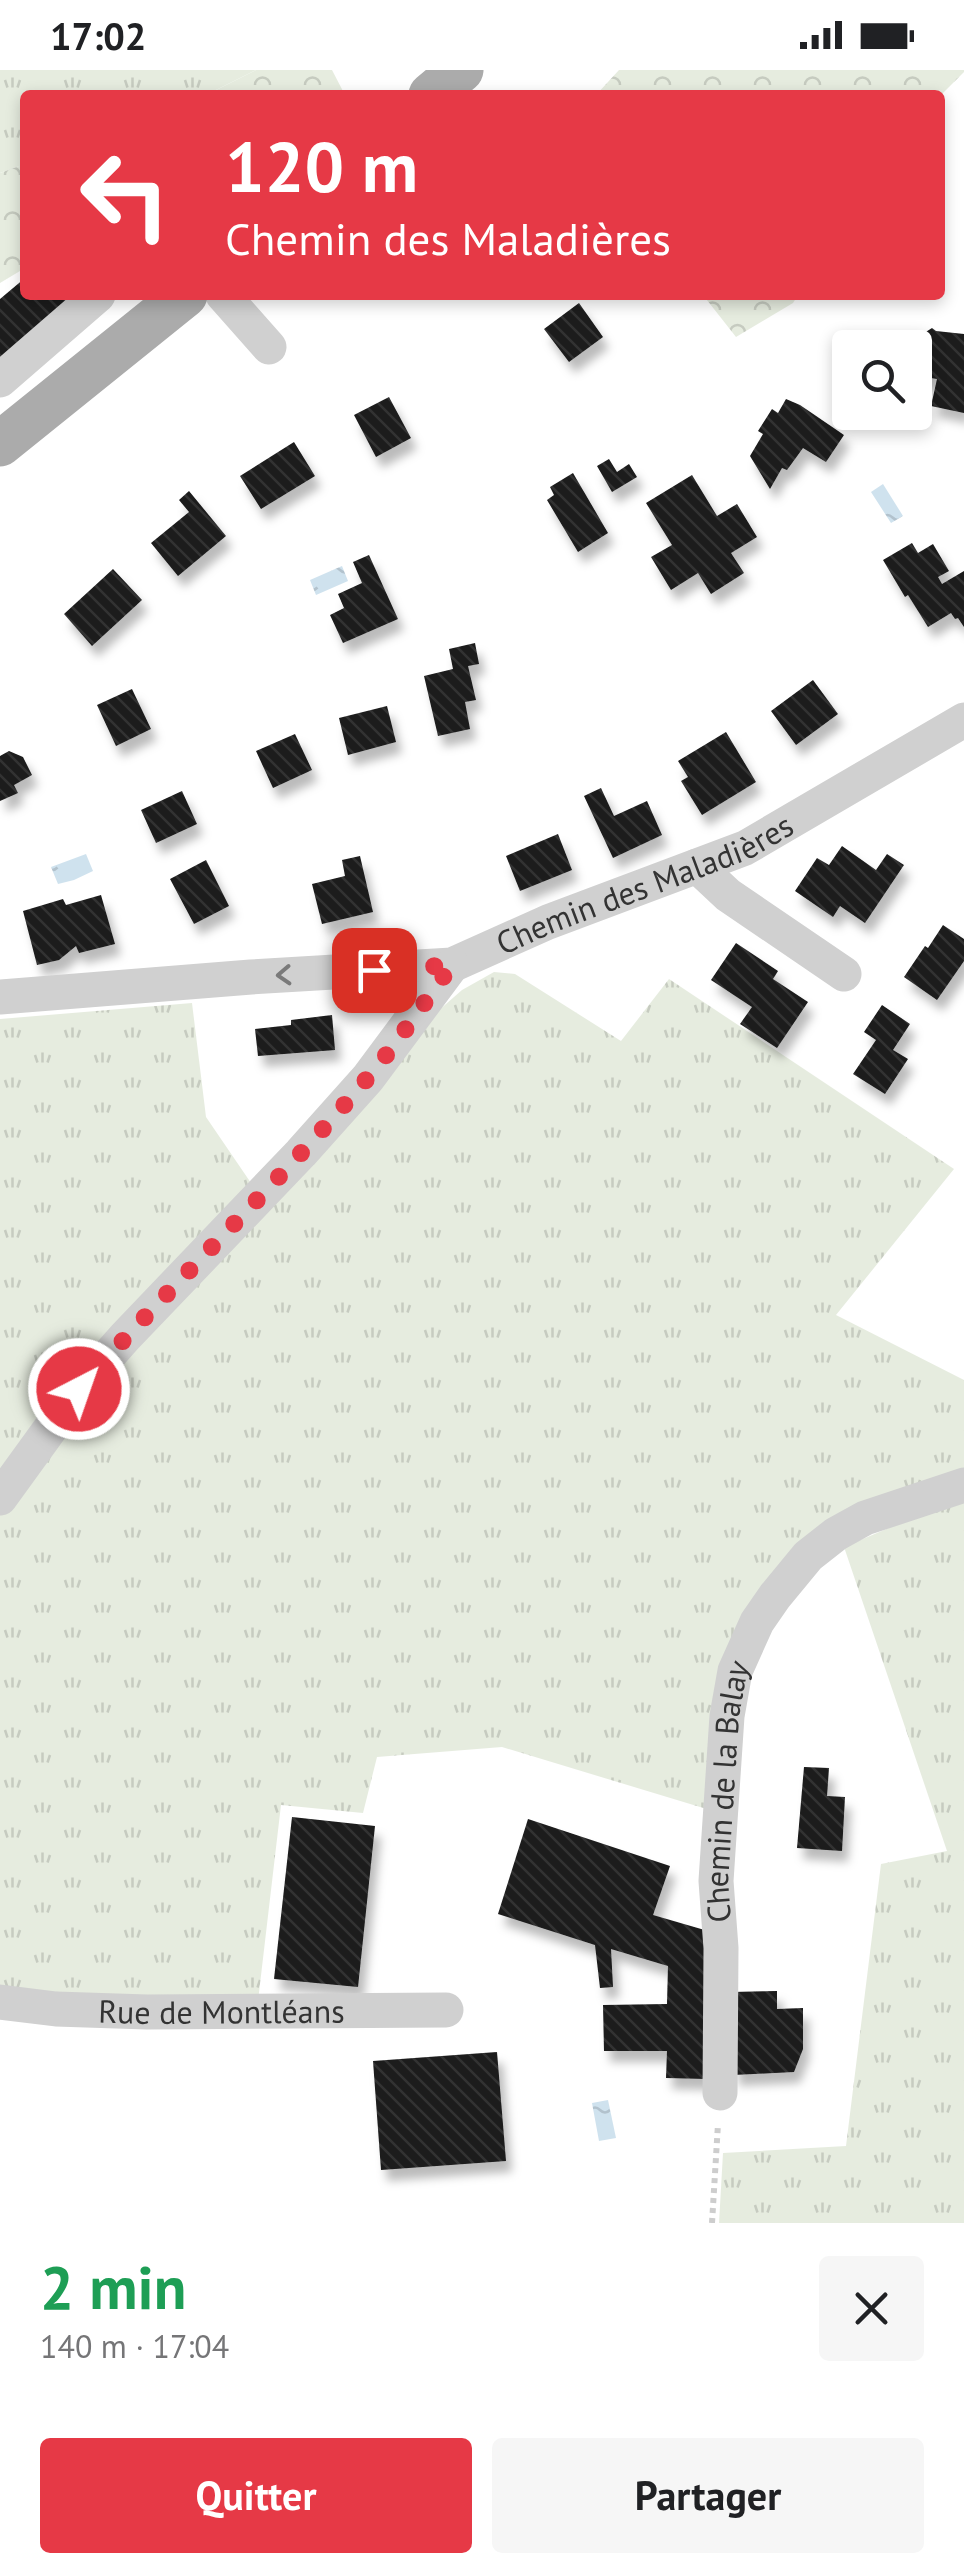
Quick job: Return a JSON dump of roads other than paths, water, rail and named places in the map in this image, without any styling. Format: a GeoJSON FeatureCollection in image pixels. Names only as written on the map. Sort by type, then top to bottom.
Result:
{"type":"FeatureCollection","features":[{"type":"Feature","properties":{"kind":"main road"},"geometry":{"type":"LineString","coordinates":[[437,90],[461,70]]}},
{"type":"Feature","properties":{"kind":"main road"},"geometry":{"type":"LineString","coordinates":[[0,444],[186,300]]}},
{"type":"Feature","properties":{"kind":"street"},"geometry":{"type":"LineString","coordinates":[[0,380],[92,300]]}},
{"type":"Feature","properties":{"kind":"street"},"geometry":{"type":"LineString","coordinates":[[199,300],[269,347]]}},
{"type":"Feature","properties":{"kind":"street","name":"Chemin des Maladières"},"geometry":{"type":"LineString","coordinates":[[0,997],[452,965],[548,922],[745,848],[964,720]]}},
{"type":"Feature","properties":{"kind":"street"},"geometry":{"type":"LineString","coordinates":[[697,866],[728,895],[844,974]]}},
{"type":"Feature","properties":{"kind":"street"},"geometry":{"type":"LineString","coordinates":[[0,1498],[79,1389],[357,1090],[452,965]]}},
{"type":"Feature","properties":{"kind":"street","name":"Chemin de la Balay"},"geometry":{"type":"LineString","coordinates":[[720,2093],[716,1881],[727,1716],[735,1671],[757,1622],[808,1556],[865,1518],[964,1485]]}},
{"type":"Feature","properties":{"kind":"street","name":"Rue de Montléans"},"geometry":{"type":"LineString","coordinates":[[0,2002],[56,2009],[146,2012],[446,2010]]}},
{"type":"Feature","properties":{"kind":"water"},"geometry":{"type":"Polygon","coordinates":[[[883,484],[903,516],[891,523],[871,492],[883,484]]]}},
{"type":"Feature","properties":{"kind":"water"},"geometry":{"type":"Polygon","coordinates":[[[342,566],[348,581],[316,595],[310,580],[342,566]]]}},
{"type":"Feature","properties":{"kind":"water"},"geometry":{"type":"Polygon","coordinates":[[[86,854],[93,871],[58,884],[51,867],[86,854]]]}},
{"type":"Feature","properties":{"kind":"water"},"geometry":{"type":"Polygon","coordinates":[[[608,2100],[616,2138],[599,2141],[592,2103],[608,2100]]]}}]}
